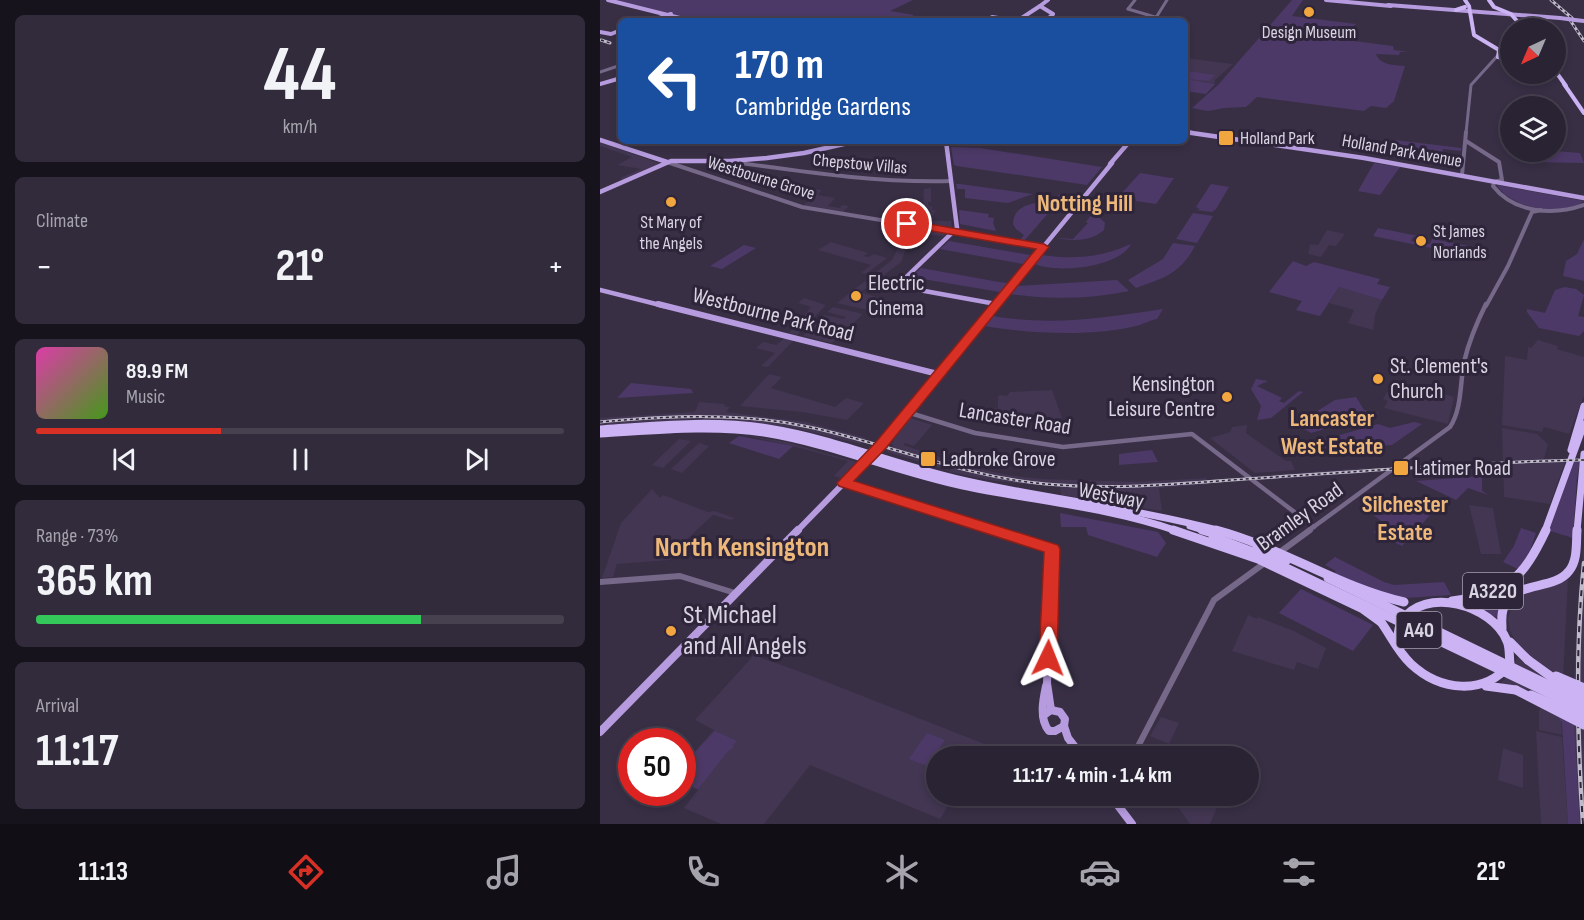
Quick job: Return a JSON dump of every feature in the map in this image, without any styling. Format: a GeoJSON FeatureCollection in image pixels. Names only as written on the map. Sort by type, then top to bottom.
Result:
{"type":"FeatureCollection","features":[{"type":"Feature","properties":{"kind":"highway"},"geometry":{"type":"LineString","coordinates":[[1465,0],[1475,36],[1498,49],[1500,58]]}},
{"type":"Feature","properties":{"kind":"highway"},"geometry":{"type":"LineString","coordinates":[[1490,0],[1494,7],[1511,14],[1514,18]]}},
{"type":"Feature","properties":{"kind":"highway"},"geometry":{"type":"LineString","coordinates":[[1456,10],[1469,11]]}},
{"type":"Feature","properties":{"kind":"highway"},"geometry":{"type":"LineString","coordinates":[[1564,84],[1584,113]]}},
{"type":"Feature","properties":{"kind":"highway","name":"A3220"},"geometry":{"type":"LineString","coordinates":[[1563,482],[1584,406]]}},
{"type":"Feature","properties":{"kind":"highway","name":"Westway"},"geometry":{"type":"LineString","coordinates":[[600,429],[698,423],[767,428],[827,441],[967,481],[1138,515],[1214,533],[1291,562],[1584,702]]}},
{"type":"Feature","properties":{"kind":"highway","name":"A3220"},"geometry":{"type":"LineString","coordinates":[[1397,645],[1396,629],[1402,618],[1417,607],[1480,596],[1504,586],[1523,572],[1533,557],[1584,424]]}},
{"type":"Feature","properties":{"kind":"highway","name":"Westway"},"geometry":{"type":"LineString","coordinates":[[600,434],[695,429],[763,433],[822,446],[961,486],[1138,515],[1210,536],[1286,566],[1584,710]]}},
{"type":"Feature","properties":{"kind":"highway","name":"A3220"},"geometry":{"type":"LineString","coordinates":[[1502,629],[1503,608],[1508,599],[1522,590],[1561,578],[1569,572],[1575,558],[1580,478],[1584,454]]}},
{"type":"Feature","properties":{"kind":"highway","name":"A3220"},"geometry":{"type":"LineString","coordinates":[[1580,478],[1584,467]]}},
{"type":"Feature","properties":{"kind":"highway","name":"A40"},"geometry":{"type":"LineString","coordinates":[[1138,515],[1238,536],[1385,599],[1436,603]]}},
{"type":"Feature","properties":{"kind":"highway","name":"A40"},"geometry":{"type":"LineString","coordinates":[[1138,515],[1258,559],[1373,615],[1381,622],[1397,645]]}},
{"type":"Feature","properties":{"kind":"highway","name":"A3220"},"geometry":{"type":"LineString","coordinates":[[1436,603],[1458,604],[1476,610],[1502,629],[1508,640],[1511,657],[1506,670],[1492,682],[1474,686]]}},
{"type":"Feature","properties":{"kind":"highway"},"geometry":{"type":"LineString","coordinates":[[1508,640],[1528,660],[1557,681],[1584,696]]}},
{"type":"Feature","properties":{"kind":"highway"},"geometry":{"type":"LineString","coordinates":[[1397,645],[1411,664],[1430,677],[1452,685],[1516,690],[1584,717]]}},
{"type":"Feature","properties":{"kind":"highway"},"geometry":{"type":"LineString","coordinates":[[1528,660],[1584,688]]}},
{"type":"Feature","properties":{"kind":"highway"},"geometry":{"type":"LineString","coordinates":[[1516,690],[1584,725]]}},
{"type":"Feature","properties":{"kind":"main road"},"geometry":{"type":"LineString","coordinates":[[608,0],[683,18]]}},
{"type":"Feature","properties":{"kind":"main road"},"geometry":{"type":"LineString","coordinates":[[1022,18],[1048,0]]}},
{"type":"Feature","properties":{"kind":"main road"},"geometry":{"type":"LineString","coordinates":[[1326,0],[1584,21]]}},
{"type":"Feature","properties":{"kind":"main road"},"geometry":{"type":"LineString","coordinates":[[1040,6],[1053,14],[1049,18]]}},
{"type":"Feature","properties":{"kind":"main road"},"geometry":{"type":"LineString","coordinates":[[1439,9],[1456,10]]}},
{"type":"Feature","properties":{"kind":"main road"},"geometry":{"type":"LineString","coordinates":[[660,18],[671,14]]}},
{"type":"Feature","properties":{"kind":"main road"},"geometry":{"type":"LineString","coordinates":[[600,32],[611,34],[618,31]]}},
{"type":"Feature","properties":{"kind":"main road"},"geometry":{"type":"LineString","coordinates":[[600,84],[618,79]]}},
{"type":"Feature","properties":{"kind":"main road","name":"Holland Park Avenue"},"geometry":{"type":"LineString","coordinates":[[1188,132],[1349,155],[1582,197]]}},
{"type":"Feature","properties":{"kind":"main road","name":"Westbourne Grove"},"geometry":{"type":"LineString","coordinates":[[600,140],[667,162]]}},
{"type":"Feature","properties":{"kind":"main road"},"geometry":{"type":"LineString","coordinates":[[600,192],[667,162],[680,160],[748,162],[843,144]]}},
{"type":"Feature","properties":{"kind":"main road"},"geometry":{"type":"LineString","coordinates":[[946,144],[957,228],[897,285],[996,304]]}},
{"type":"Feature","properties":{"kind":"main road"},"geometry":{"type":"LineString","coordinates":[[600,732],[877,449],[1128,144]]}},
{"type":"Feature","properties":{"kind":"main road","name":"Westbourne Park Road"},"geometry":{"type":"LineString","coordinates":[[600,290],[938,374]]}},
{"type":"Feature","properties":{"kind":"main road"},"geometry":{"type":"LineString","coordinates":[[844,483],[1052,549],[1047,683],[1043,695],[1047,712],[1045,728],[1060,728]]}},
{"type":"Feature","properties":{"kind":"main road"},"geometry":{"type":"LineString","coordinates":[[1047,712],[1063,714],[1065,719],[1060,728]]}},
{"type":"Feature","properties":{"kind":"main road"},"geometry":{"type":"LineString","coordinates":[[1060,728],[1074,746]]}},
{"type":"Feature","properties":{"kind":"main road"},"geometry":{"type":"LineString","coordinates":[[1118,806],[1132,824]]}},
{"type":"Feature","properties":{"kind":"street"},"geometry":{"type":"LineString","coordinates":[[1135,0],[1128,9],[1155,17],[1167,0]]}},
{"type":"Feature","properties":{"kind":"street"},"geometry":{"type":"LineString","coordinates":[[1462,175],[1471,85],[1500,53]]}},
{"type":"Feature","properties":{"kind":"street"},"geometry":{"type":"LineString","coordinates":[[1492,60],[1500,59]]}},
{"type":"Feature","properties":{"kind":"street"},"geometry":{"type":"LineString","coordinates":[[600,72],[618,66]]}},
{"type":"Feature","properties":{"kind":"street"},"geometry":{"type":"LineString","coordinates":[[1466,141],[1499,162],[1503,173],[1502,180],[1496,182],[1494,187],[1501,196],[1541,210]]}},
{"type":"Feature","properties":{"kind":"street","name":"Westbourne Grove"},"geometry":{"type":"LineString","coordinates":[[667,162],[802,207],[1044,247]]}},
{"type":"Feature","properties":{"kind":"street","name":"Chepstow Villas"},"geometry":{"type":"LineString","coordinates":[[748,162],[809,173],[917,182],[951,179]]}},
{"type":"Feature","properties":{"kind":"street"},"geometry":{"type":"LineString","coordinates":[[1528,207],[1532,212],[1566,210],[1584,205]]}},
{"type":"Feature","properties":{"kind":"street","name":"Bramley Road"},"geometry":{"type":"LineString","coordinates":[[1137,746],[1214,600],[1445,433],[1456,418],[1465,357],[1472,330],[1508,266],[1532,212]]}},
{"type":"Feature","properties":{"kind":"street","name":"Lancaster Road"},"geometry":{"type":"LineString","coordinates":[[907,412],[975,433],[1063,447],[1192,434],[1314,527]]}},
{"type":"Feature","properties":{"kind":"street"},"geometry":{"type":"LineString","coordinates":[[600,582],[680,576],[735,593]]}},
{"type":"Feature","properties":{"kind":"shaded area"},"geometry":{"type":"Polygon","coordinates":[[[615,0],[913,0],[890,11],[914,15],[908,18],[690,18],[615,0]]]}},
{"type":"Feature","properties":{"kind":"shaded area","name":"Holland Park"},"geometry":{"type":"Polygon","coordinates":[[[1292,0],[1303,0],[1292,16],[1356,24],[1345,35],[1348,37],[1346,40],[1393,46],[1394,50],[1408,52],[1400,52],[1399,55],[1376,54],[1384,62],[1405,66],[1394,101],[1386,108],[1371,106],[1364,111],[1257,97],[1246,107],[1208,111],[1192,108],[1218,85],[1292,0]]]}},
{"type":"Feature","properties":{"kind":"shaded area"},"geometry":{"type":"Polygon","coordinates":[[[1188,58],[1233,64],[1215,80],[1215,84],[1188,80],[1188,58]]]}},
{"type":"Feature","properties":{"kind":"shaded area"},"geometry":{"type":"Polygon","coordinates":[[[1188,71],[1215,75],[1209,81],[1188,79],[1188,71]]]}},
{"type":"Feature","properties":{"kind":"shaded area"},"geometry":{"type":"Polygon","coordinates":[[[1188,79],[1215,84],[1206,94],[1188,91],[1188,79]]]}},
{"type":"Feature","properties":{"kind":"shaded area"},"geometry":{"type":"Polygon","coordinates":[[[1395,140],[1461,148],[1461,151],[1443,149],[1441,162],[1385,152],[1391,148],[1395,140]]]}},
{"type":"Feature","properties":{"kind":"shaded area"},"geometry":{"type":"Polygon","coordinates":[[[600,142],[661,164],[624,180],[620,178],[641,169],[617,165],[632,157],[600,146],[600,142]]]}},
{"type":"Feature","properties":{"kind":"shaded area"},"geometry":{"type":"Polygon","coordinates":[[[951,147],[980,148],[1102,167],[1087,185],[957,166],[954,165],[951,147]]]}},
{"type":"Feature","properties":{"kind":"shaded area"},"geometry":{"type":"Polygon","coordinates":[[[1566,152],[1580,153],[1584,163],[1532,162],[1566,162],[1566,152]]]}},
{"type":"Feature","properties":{"kind":"shaded area"},"geometry":{"type":"Polygon","coordinates":[[[1374,163],[1400,167],[1380,195],[1358,191],[1374,163]]]}},
{"type":"Feature","properties":{"kind":"shaded area"},"geometry":{"type":"Polygon","coordinates":[[[1140,173],[1174,178],[1156,204],[1136,201],[1135,197],[1122,193],[1140,173]]]}},
{"type":"Feature","properties":{"kind":"shaded area"},"geometry":{"type":"Polygon","coordinates":[[[956,184],[1033,194],[1008,203],[965,198],[965,189],[957,189],[956,184]]]}},
{"type":"Feature","properties":{"kind":"shaded area"},"geometry":{"type":"Polygon","coordinates":[[[1211,184],[1229,187],[1212,212],[1196,210],[1200,209],[1196,207],[1211,184]]]}},
{"type":"Feature","properties":{"kind":"shaded area"},"geometry":{"type":"Polygon","coordinates":[[[1497,185],[1584,201],[1564,209],[1538,208],[1513,200],[1497,185]]]}},
{"type":"Feature","properties":{"kind":"shaded area"},"geometry":{"type":"Polygon","coordinates":[[[931,188],[931,202],[928,202],[928,205],[933,207],[932,210],[936,210],[931,221],[951,221],[952,229],[911,222],[923,206],[924,189],[931,188]]]}},
{"type":"Feature","properties":{"kind":"shaded area"},"geometry":{"type":"Polygon","coordinates":[[[815,189],[821,190],[818,195],[835,198],[828,206],[840,208],[842,205],[849,206],[843,212],[804,205],[813,197],[804,195],[815,189]]]}},
{"type":"Feature","properties":{"kind":"shaded area"},"geometry":{"type":"Polygon","coordinates":[[[1060,194],[1064,195],[1024,241],[1020,240],[1024,235],[1013,224],[1019,210],[1025,206],[1055,198],[1060,194]]]}},
{"type":"Feature","properties":{"kind":"shaded area"},"geometry":{"type":"Polygon","coordinates":[[[959,210],[989,214],[988,217],[994,218],[996,231],[960,224],[959,210]]]}},
{"type":"Feature","properties":{"kind":"shaded area"},"geometry":{"type":"Polygon","coordinates":[[[1078,211],[1099,217],[1105,223],[1104,230],[1093,237],[1081,240],[1056,238],[1073,239],[1088,223],[1086,222],[1091,215],[1078,211]]]}},
{"type":"Feature","properties":{"kind":"shaded area"},"geometry":{"type":"Polygon","coordinates":[[[1193,213],[1213,216],[1197,243],[1176,239],[1193,213]]]}},
{"type":"Feature","properties":{"kind":"shaded area"},"geometry":{"type":"Polygon","coordinates":[[[909,226],[947,233],[944,236],[912,233],[901,262],[883,276],[898,280],[895,283],[870,277],[892,260],[909,226]]]}},
{"type":"Feature","properties":{"kind":"shaded area"},"geometry":{"type":"Polygon","coordinates":[[[1378,228],[1418,236],[1413,237],[1411,241],[1430,244],[1432,239],[1469,246],[1465,255],[1373,236],[1378,228]]]}},
{"type":"Feature","properties":{"kind":"shaded area"},"geometry":{"type":"Polygon","coordinates":[[[1327,230],[1345,234],[1336,246],[1329,245],[1321,257],[1308,254],[1310,244],[1318,245],[1327,230]]]}},
{"type":"Feature","properties":{"kind":"shaded area"},"geometry":{"type":"Polygon","coordinates":[[[1584,239],[1584,281],[1563,276],[1566,261],[1577,254],[1584,239]]]}},
{"type":"Feature","properties":{"kind":"shaded area"},"geometry":{"type":"Polygon","coordinates":[[[949,241],[1030,255],[1023,264],[940,249],[949,241]]]}},
{"type":"Feature","properties":{"kind":"shaded area"},"geometry":{"type":"Polygon","coordinates":[[[831,242],[868,253],[864,256],[874,254],[887,258],[866,274],[861,273],[871,265],[818,250],[831,242]]]}},
{"type":"Feature","properties":{"kind":"shaded area"},"geometry":{"type":"Polygon","coordinates":[[[1173,243],[1195,246],[1177,269],[1163,278],[1136,288],[1128,280],[1163,259],[1173,243]]]}},
{"type":"Feature","properties":{"kind":"shaded area"},"geometry":{"type":"Polygon","coordinates":[[[1131,244],[1125,252],[1115,258],[1088,266],[1058,268],[1035,264],[1042,255],[1088,256],[1131,244]]]}},
{"type":"Feature","properties":{"kind":"shaded area"},"geometry":{"type":"Polygon","coordinates":[[[744,245],[756,248],[722,269],[710,266],[744,245]]]}},
{"type":"Feature","properties":{"kind":"shaded area"},"geometry":{"type":"Polygon","coordinates":[[[1293,261],[1306,266],[1314,262],[1380,279],[1377,284],[1390,287],[1382,300],[1339,287],[1320,316],[1296,310],[1302,301],[1269,292],[1293,261]]]}},
{"type":"Feature","properties":{"kind":"shaded area"},"geometry":{"type":"Polygon","coordinates":[[[921,268],[1007,283],[1000,292],[911,277],[921,268]]]}},
{"type":"Feature","properties":{"kind":"shaded area"},"geometry":{"type":"Polygon","coordinates":[[[1117,280],[1129,291],[1070,298],[1010,294],[1017,286],[1117,280]]]}},
{"type":"Feature","properties":{"kind":"shaded area"},"geometry":{"type":"Polygon","coordinates":[[[865,281],[891,287],[886,292],[869,287],[859,292],[880,298],[867,310],[837,303],[865,281]]]}},
{"type":"Feature","properties":{"kind":"shaded area"},"geometry":{"type":"Polygon","coordinates":[[[1339,287],[1382,300],[1375,315],[1373,330],[1348,323],[1354,310],[1329,303],[1339,287]]]}},
{"type":"Feature","properties":{"kind":"shaded area"},"geometry":{"type":"Polygon","coordinates":[[[1565,287],[1576,289],[1584,295],[1578,316],[1584,317],[1584,331],[1579,336],[1539,328],[1527,312],[1527,309],[1545,313],[1555,290],[1565,287]]]}},
{"type":"Feature","properties":{"kind":"shaded area"},"geometry":{"type":"Polygon","coordinates":[[[804,298],[826,305],[797,335],[789,333],[811,307],[798,303],[804,298]]]}},
{"type":"Feature","properties":{"kind":"shaded area"},"geometry":{"type":"Polygon","coordinates":[[[833,307],[863,314],[832,343],[803,336],[824,315],[844,319],[846,317],[827,312],[833,307]]]}},
{"type":"Feature","properties":{"kind":"shaded area"},"geometry":{"type":"Polygon","coordinates":[[[1163,309],[1157,319],[1140,325],[1083,333],[1022,331],[984,326],[992,316],[1057,321],[1163,309]]]}},
{"type":"Feature","properties":{"kind":"shaded area"},"geometry":{"type":"Polygon","coordinates":[[[785,338],[794,340],[768,367],[761,366],[775,353],[756,348],[763,342],[776,345],[785,338]]]}},
{"type":"Feature","properties":{"kind":"shaded area"},"geometry":{"type":"Polygon","coordinates":[[[1538,340],[1558,346],[1557,349],[1584,357],[1584,396],[1569,434],[1544,427],[1542,432],[1502,425],[1505,356],[1527,360],[1528,347],[1531,348],[1538,340]]]}},
{"type":"Feature","properties":{"kind":"shaded area"},"geometry":{"type":"Polygon","coordinates":[[[769,374],[782,377],[771,388],[835,407],[846,398],[864,403],[847,420],[802,412],[740,406],[769,374]]]}},
{"type":"Feature","properties":{"kind":"shaded area"},"geometry":{"type":"Polygon","coordinates":[[[1256,379],[1268,381],[1257,386],[1282,398],[1279,401],[1284,403],[1299,391],[1303,392],[1271,418],[1257,420],[1261,406],[1251,389],[1256,379]]]}},
{"type":"Feature","properties":{"kind":"shaded area"},"geometry":{"type":"Polygon","coordinates":[[[631,383],[691,389],[693,393],[617,398],[631,383]]]}},
{"type":"Feature","properties":{"kind":"shaded area"},"geometry":{"type":"Polygon","coordinates":[[[1052,390],[1062,418],[1057,419],[1062,420],[1060,426],[987,414],[989,410],[998,408],[998,396],[1000,395],[1007,396],[1010,392],[1052,390]]]}},
{"type":"Feature","properties":{"kind":"shaded area"},"geometry":{"type":"Polygon","coordinates":[[[1415,391],[1436,395],[1441,393],[1454,397],[1448,424],[1384,408],[1388,401],[1383,399],[1387,392],[1407,396],[1415,391]]]}},
{"type":"Feature","properties":{"kind":"shaded area"},"geometry":{"type":"Polygon","coordinates":[[[1356,397],[1364,410],[1379,413],[1311,433],[1296,424],[1335,400],[1356,397]]]}},
{"type":"Feature","properties":{"kind":"shaded area"},"geometry":{"type":"Polygon","coordinates":[[[699,402],[725,404],[724,406],[730,407],[726,412],[806,422],[866,438],[861,444],[790,427],[706,418],[600,425],[600,418],[695,412],[699,402]]]}},
{"type":"Feature","properties":{"kind":"shaded area"},"geometry":{"type":"Polygon","coordinates":[[[910,418],[932,425],[914,446],[905,443],[903,445],[955,462],[948,470],[887,452],[894,445],[891,444],[894,441],[891,439],[910,418]]]}},
{"type":"Feature","properties":{"kind":"shaded area"},"geometry":{"type":"Polygon","coordinates":[[[1414,422],[1422,424],[1392,445],[1328,451],[1319,441],[1378,424],[1390,428],[1414,422]]]}},
{"type":"Feature","properties":{"kind":"shaded area"},"geometry":{"type":"Polygon","coordinates":[[[1247,425],[1246,433],[1286,461],[1291,461],[1295,470],[1255,473],[1210,438],[1230,432],[1232,427],[1247,425]]]}},
{"type":"Feature","properties":{"kind":"shaded area"},"geometry":{"type":"Polygon","coordinates":[[[1502,428],[1537,434],[1548,444],[1543,462],[1565,462],[1550,504],[1504,497],[1502,428]]]}},
{"type":"Feature","properties":{"kind":"shaded area"},"geometry":{"type":"Polygon","coordinates":[[[739,434],[786,442],[856,462],[841,478],[834,476],[848,461],[739,434]]]}},
{"type":"Feature","properties":{"kind":"shaded area"},"geometry":{"type":"Polygon","coordinates":[[[739,436],[793,446],[779,459],[729,443],[739,436]]]}},
{"type":"Feature","properties":{"kind":"shaded area"},"geometry":{"type":"Polygon","coordinates":[[[679,439],[691,441],[663,468],[652,465],[679,439]]]}},
{"type":"Feature","properties":{"kind":"shaded area"},"geometry":{"type":"Polygon","coordinates":[[[699,443],[709,446],[682,473],[671,469],[699,443]]]}},
{"type":"Feature","properties":{"kind":"shaded area"},"geometry":{"type":"Polygon","coordinates":[[[1152,450],[1158,462],[1119,465],[1119,454],[1152,450]]]}},
{"type":"Feature","properties":{"kind":"shaded area"},"geometry":{"type":"Polygon","coordinates":[[[1573,462],[1580,462],[1573,538],[1547,530],[1573,462]]]}},
{"type":"Feature","properties":{"kind":"shaded area"},"geometry":{"type":"Polygon","coordinates":[[[955,464],[1008,475],[1042,479],[1139,482],[1206,478],[1209,484],[1159,488],[1162,511],[1061,495],[1060,487],[995,481],[949,472],[955,464]]]}},
{"type":"Feature","properties":{"kind":"shaded area"},"geometry":{"type":"Polygon","coordinates":[[[1365,468],[1367,473],[1262,480],[1257,476],[1365,468]]]}},
{"type":"Feature","properties":{"kind":"shaded area"},"geometry":{"type":"Polygon","coordinates":[[[1482,476],[1482,491],[1488,495],[1468,488],[1456,500],[1416,481],[1482,476]]]}},
{"type":"Feature","properties":{"kind":"shaded area"},"geometry":{"type":"Polygon","coordinates":[[[652,489],[660,498],[663,495],[708,512],[715,511],[734,518],[731,520],[713,515],[675,550],[670,560],[617,564],[613,577],[602,578],[621,523],[652,489]]]}},
{"type":"Feature","properties":{"kind":"shaded area"},"geometry":{"type":"Polygon","coordinates":[[[1393,497],[1431,514],[1402,546],[1373,532],[1386,525],[1371,513],[1393,497]]]}},
{"type":"Feature","properties":{"kind":"shaded area"},"geometry":{"type":"Polygon","coordinates":[[[1469,505],[1493,508],[1501,554],[1481,554],[1469,505]]]}},
{"type":"Feature","properties":{"kind":"shaded area"},"geometry":{"type":"Polygon","coordinates":[[[1060,513],[1158,532],[1166,543],[1157,557],[1088,535],[1086,527],[1061,527],[1060,513]]]}},
{"type":"Feature","properties":{"kind":"shaded area"},"geometry":{"type":"Polygon","coordinates":[[[1521,528],[1536,533],[1530,551],[1518,569],[1503,562],[1514,546],[1521,528]]]}},
{"type":"Feature","properties":{"kind":"shaded area"},"geometry":{"type":"Polygon","coordinates":[[[1584,542],[1584,686],[1574,682],[1584,542]]]}},
{"type":"Feature","properties":{"kind":"shaded area"},"geometry":{"type":"Polygon","coordinates":[[[1335,557],[1394,585],[1444,582],[1451,595],[1405,598],[1328,581],[1336,571],[1325,565],[1335,557]]]}},
{"type":"Feature","properties":{"kind":"shaded area"},"geometry":{"type":"Polygon","coordinates":[[[1568,580],[1562,735],[1539,730],[1539,711],[1542,706],[1507,692],[1502,683],[1518,657],[1519,647],[1510,631],[1508,619],[1512,602],[1525,594],[1568,580]]]}},
{"type":"Feature","properties":{"kind":"shaded area"},"geometry":{"type":"Polygon","coordinates":[[[1507,587],[1511,591],[1499,603],[1498,618],[1466,604],[1466,601],[1507,587]]]}},
{"type":"Feature","properties":{"kind":"shaded area"},"geometry":{"type":"Polygon","coordinates":[[[1301,589],[1373,625],[1353,651],[1279,613],[1301,589]]]}},
{"type":"Feature","properties":{"kind":"shaded area"},"geometry":{"type":"Polygon","coordinates":[[[1248,615],[1294,631],[1326,648],[1318,669],[1297,662],[1294,670],[1232,651],[1248,615]]]}},
{"type":"Feature","properties":{"kind":"shaded area"},"geometry":{"type":"Polygon","coordinates":[[[754,655],[987,745],[926,746],[926,806],[948,806],[940,819],[810,765],[764,824],[721,824],[684,808],[696,806],[698,790],[696,789],[696,750],[714,730],[695,720],[754,655]]]}},
{"type":"Feature","properties":{"kind":"shaded area"},"geometry":{"type":"Polygon","coordinates":[[[1558,716],[1574,724],[1580,824],[1568,824],[1562,723],[1558,716]]]}},
{"type":"Feature","properties":{"kind":"shaded area"},"geometry":{"type":"Polygon","coordinates":[[[1161,717],[1179,723],[1169,744],[1150,736],[1161,717]]]}},
{"type":"Feature","properties":{"kind":"shaded area"},"geometry":{"type":"Polygon","coordinates":[[[1574,724],[1584,728],[1584,824],[1580,824],[1574,724]]]}},
{"type":"Feature","properties":{"kind":"shaded area"},"geometry":{"type":"Polygon","coordinates":[[[715,731],[737,741],[698,789],[696,788],[696,751],[715,731]]]}},
{"type":"Feature","properties":{"kind":"shaded area"},"geometry":{"type":"Polygon","coordinates":[[[1536,731],[1562,737],[1568,824],[1541,824],[1536,731]]]}},
{"type":"Feature","properties":{"kind":"shaded area"},"geometry":{"type":"Polygon","coordinates":[[[927,733],[945,740],[941,746],[926,746],[926,766],[909,759],[927,733]]]}},
{"type":"Feature","properties":{"kind":"shaded area"},"geometry":{"type":"Polygon","coordinates":[[[1503,748],[1523,755],[1523,788],[1498,780],[1503,748]]]}},
{"type":"Feature","properties":{"kind":"shaded area"},"geometry":{"type":"Polygon","coordinates":[[[1177,806],[1218,806],[1210,824],[1190,824],[1177,806]]]}},
{"type":"Feature","properties":{"kind":"railway"},"geometry":{"type":"LineString","coordinates":[[1551,0],[1572,18]]}},
{"type":"Feature","properties":{"kind":"railway"},"geometry":{"type":"LineString","coordinates":[[1570,20],[1584,41]]}},
{"type":"Feature","properties":{"kind":"railway"},"geometry":{"type":"LineString","coordinates":[[601,40],[610,43]]}},
{"type":"Feature","properties":{"kind":"railway"},"geometry":{"type":"LineString","coordinates":[[600,422],[704,417],[783,422],[839,434],[986,475],[1071,486],[1146,486],[1457,465],[1584,460]]}},
{"type":"Feature","properties":{"kind":"railway"},"geometry":{"type":"LineString","coordinates":[[1583,824],[1578,694],[1579,628],[1584,563]]}},
{"type":"Feature","properties":{"kind":"place","name":"Design Museum"},"geometry":{"type":"Point","coordinates":[1309,12]}},
{"type":"Feature","properties":{"kind":"place","name":"Holland Park"},"geometry":{"type":"Point","coordinates":[1226,138]}},
{"type":"Feature","properties":{"kind":"place","name":"St Mary of the Angels"},"geometry":{"type":"Point","coordinates":[671,202]}},
{"type":"Feature","properties":{"kind":"place","name":"St James Norlands"},"geometry":{"type":"Point","coordinates":[1421,241]}},
{"type":"Feature","properties":{"kind":"place","name":"Electric Cinema"},"geometry":{"type":"Point","coordinates":[856,296]}},
{"type":"Feature","properties":{"kind":"place","name":"St. Clement's Church"},"geometry":{"type":"Point","coordinates":[1378,379]}},
{"type":"Feature","properties":{"kind":"place","name":"Kensington Leisure Centre"},"geometry":{"type":"Point","coordinates":[1227,397]}},
{"type":"Feature","properties":{"kind":"place","name":"Ladbroke Grove"},"geometry":{"type":"Point","coordinates":[928,459]}},
{"type":"Feature","properties":{"kind":"place","name":"Latimer Road"},"geometry":{"type":"Point","coordinates":[1401,468]}},
{"type":"Feature","properties":{"kind":"place","name":"St Michael and All Angels"},"geometry":{"type":"Point","coordinates":[671,631]}},
{"type":"Feature","properties":{"kind":"district","name":"Notting Hill"},"geometry":{"type":"Point","coordinates":[1085,203]}},
{"type":"Feature","properties":{"kind":"district","name":"Lancaster West Estate"},"geometry":{"type":"Point","coordinates":[1332,432]}},
{"type":"Feature","properties":{"kind":"district","name":"Silchester Estate"},"geometry":{"type":"Point","coordinates":[1405,518]}},
{"type":"Feature","properties":{"kind":"district","name":"North Kensington"},"geometry":{"type":"Point","coordinates":[742,547]}},
{"type":"Feature","properties":{"kind":"route"},"geometry":{"type":"LineString","coordinates":[[907,224],[1044,247],[881,445],[844,483],[1052,549],[1048,658]]}}]}
